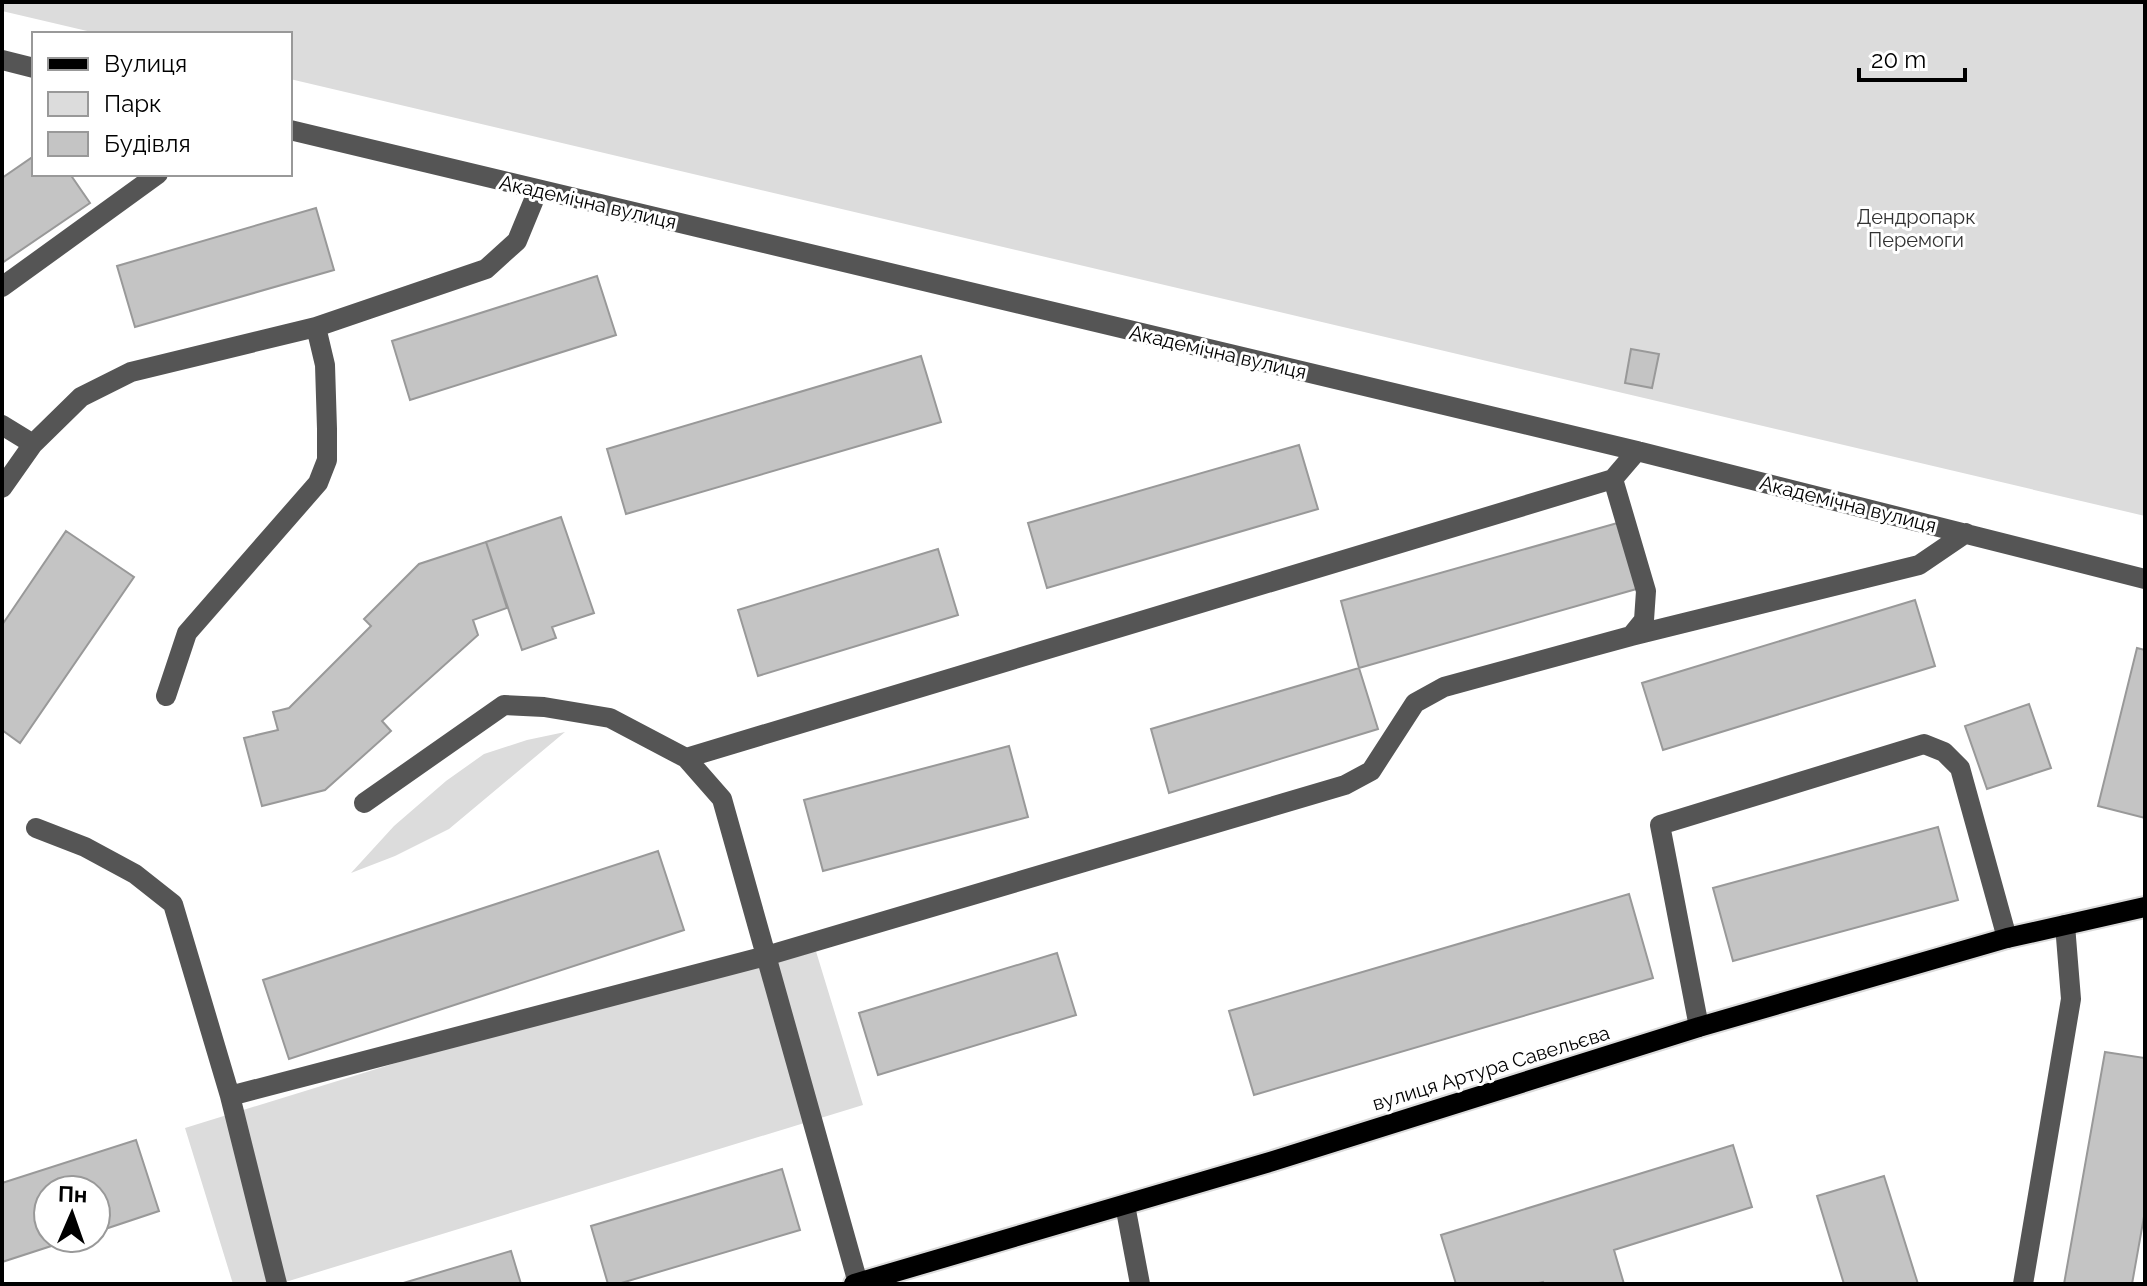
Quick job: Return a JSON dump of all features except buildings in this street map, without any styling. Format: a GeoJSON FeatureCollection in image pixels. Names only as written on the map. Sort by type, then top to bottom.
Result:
{"type":"FeatureCollection","features":[{"type":"Feature","properties":{"kind":"main road","name":"вулиця Артура Савельєва"},"geometry":{"type":"LineString","coordinates":[[856,1284],[1125,1205],[1699,1027],[2007,938],[2145,907]]}},
{"type":"Feature","properties":{"kind":"street"},"geometry":{"type":"LineString","coordinates":[[2,60],[32,68]]}},
{"type":"Feature","properties":{"kind":"street","name":"Академічна вулиця"},"geometry":{"type":"LineString","coordinates":[[292,130],[1637,451],[2145,579]]}},
{"type":"Feature","properties":{"kind":"street"},"geometry":{"type":"LineString","coordinates":[[2,287],[155,176]]}},
{"type":"Feature","properties":{"kind":"street"},"geometry":{"type":"LineString","coordinates":[[2,488],[33,444],[81,397],[131,372],[316,327],[486,269],[517,241],[538,190]]}},
{"type":"Feature","properties":{"kind":"street"},"geometry":{"type":"LineString","coordinates":[[166,696],[187,633],[318,483],[327,460],[327,429],[325,365],[316,327]]}},
{"type":"Feature","properties":{"kind":"street"},"geometry":{"type":"LineString","coordinates":[[2,425],[33,444]]}},
{"type":"Feature","properties":{"kind":"street"},"geometry":{"type":"LineString","coordinates":[[686,758],[1613,479],[1637,451]]}},
{"type":"Feature","properties":{"kind":"street"},"geometry":{"type":"LineString","coordinates":[[1613,479],[1646,591],[1644,620],[1631,636]]}},
{"type":"Feature","properties":{"kind":"street"},"geometry":{"type":"LineString","coordinates":[[230,1096],[766,956],[1345,785],[1371,771],[1415,703],[1444,687],[1631,636],[1919,565],[1966,533]]}},
{"type":"Feature","properties":{"kind":"street"},"geometry":{"type":"LineString","coordinates":[[364,803],[504,705],[544,707],[610,718],[686,758],[722,799],[856,1284]]}},
{"type":"Feature","properties":{"kind":"street"},"geometry":{"type":"LineString","coordinates":[[1699,1027],[1660,825],[1924,744],[1944,752],[1960,768],[2007,938]]}},
{"type":"Feature","properties":{"kind":"street"},"geometry":{"type":"LineString","coordinates":[[36,828],[85,847],[135,874],[173,904],[230,1096],[277,1284]]}},
{"type":"Feature","properties":{"kind":"street"},"geometry":{"type":"LineString","coordinates":[[2023,1284],[2071,999],[2065,925]]}},
{"type":"Feature","properties":{"kind":"street"},"geometry":{"type":"LineString","coordinates":[[1125,1205],[1140,1284]]}},
{"type":"Feature","properties":{"kind":"green space","name":"Дендропарк Перемоги"},"geometry":{"type":"Polygon","coordinates":[[[2,2],[2145,2],[2145,516],[292,79],[292,32],[91,32],[2,11],[2,2]]]}},
{"type":"Feature","properties":{"kind":"green space"},"geometry":{"type":"Polygon","coordinates":[[[565,732],[449,829],[395,856],[351,873],[394,826],[446,781],[484,754],[565,732]]]}},
{"type":"Feature","properties":{"kind":"green space"},"geometry":{"type":"Polygon","coordinates":[[[811,935],[863,1105],[279,1284],[233,1284],[185,1128],[811,935]]]}}]}
